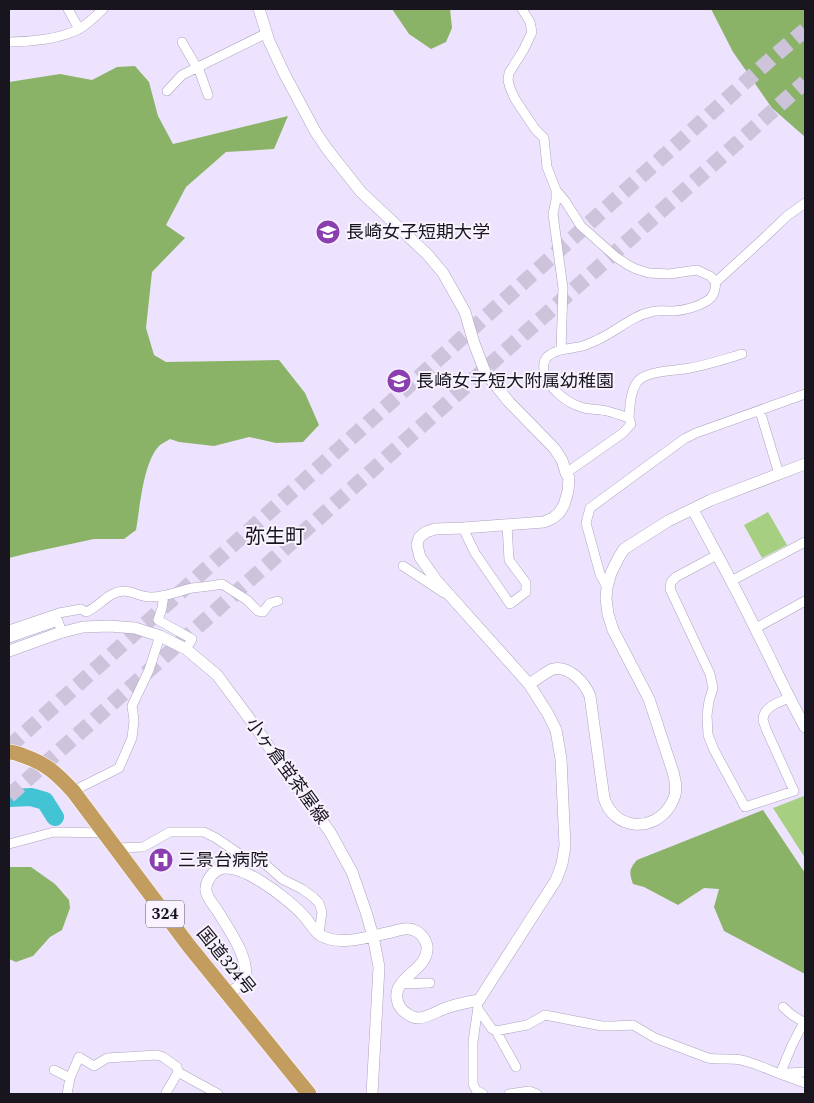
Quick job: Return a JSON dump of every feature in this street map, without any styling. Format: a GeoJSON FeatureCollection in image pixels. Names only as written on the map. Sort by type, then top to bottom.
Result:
{"type":"FeatureCollection","features":[{"type":"Feature","properties":{"kind":"highway","name":"国道324号"},"geometry":{"type":"LineString","coordinates":[[9,752],[48,766],[73,791],[189,946],[308,1094]]}},
{"type":"Feature","properties":{"kind":"street"},"geometry":{"type":"LineString","coordinates":[[68,9],[79,29]]}},
{"type":"Feature","properties":{"kind":"street"},"geometry":{"type":"LineString","coordinates":[[9,42],[31,42],[67,34],[79,29],[103,9]]}},
{"type":"Feature","properties":{"kind":"street"},"geometry":{"type":"LineString","coordinates":[[259,9],[284,73],[315,131],[361,192],[427,254],[443,273],[465,312],[485,372],[509,402],[554,448],[562,460],[569,478],[564,505],[559,513],[544,522],[435,529],[422,535],[418,542],[420,557],[436,580],[529,684],[556,730],[561,759],[565,846],[562,864],[556,880],[479,1004],[473,1042],[472,1084],[476,1090],[483,1094]]}},
{"type":"Feature","properties":{"kind":"street"},"geometry":{"type":"LineString","coordinates":[[522,9],[530,22],[532,32],[509,73],[510,88],[515,100],[544,138],[547,166],[556,190],[581,226],[616,257],[636,269],[649,273],[669,274],[697,270],[710,276],[716,282],[716,290],[713,295],[709,300],[701,304],[692,308],[652,312],[642,315],[630,320],[606,336],[583,346],[552,353],[546,358],[544,374],[568,401],[579,407],[607,411],[629,418]]}},
{"type":"Feature","properties":{"kind":"street"},"geometry":{"type":"LineString","coordinates":[[168,90],[182,75],[267,33]]}},
{"type":"Feature","properties":{"kind":"street"},"geometry":{"type":"LineString","coordinates":[[182,42],[198,68],[208,94]]}},
{"type":"Feature","properties":{"kind":"street"},"geometry":{"type":"LineString","coordinates":[[556,190],[554,214],[563,288],[561,350]]}},
{"type":"Feature","properties":{"kind":"street"},"geometry":{"type":"LineString","coordinates":[[716,282],[787,216],[805,203]]}},
{"type":"Feature","properties":{"kind":"street"},"geometry":{"type":"LineString","coordinates":[[566,473],[623,433],[631,424],[629,418],[633,389],[638,380],[653,373],[690,368],[742,354]]}},
{"type":"Feature","properties":{"kind":"street"},"geometry":{"type":"LineString","coordinates":[[607,587],[600,574],[586,523],[590,508],[684,438],[805,394]]}},
{"type":"Feature","properties":{"kind":"street"},"geometry":{"type":"LineString","coordinates":[[760,410],[779,474]]}},
{"type":"Feature","properties":{"kind":"street"},"geometry":{"type":"LineString","coordinates":[[529,684],[553,669],[566,670],[587,688],[590,696],[604,798],[609,809],[625,822],[640,825],[656,820],[667,811],[675,796],[676,784],[649,699],[613,630],[608,614],[607,587],[615,564],[624,550],[668,521],[711,500],[805,464]]}},
{"type":"Feature","properties":{"kind":"street"},"geometry":{"type":"LineString","coordinates":[[693,510],[756,628],[805,727]]}},
{"type":"Feature","properties":{"kind":"street"},"geometry":{"type":"LineString","coordinates":[[463,528],[475,553],[510,604],[526,592],[526,583],[509,560],[507,525]]}},
{"type":"Feature","properties":{"kind":"street"},"geometry":{"type":"LineString","coordinates":[[731,581],[805,542]]}},
{"type":"Feature","properties":{"kind":"street"},"geometry":{"type":"LineString","coordinates":[[717,555],[676,577],[671,582],[670,589],[710,674],[713,688],[707,715],[708,735],[745,808],[794,791],[763,719],[770,707],[789,698]]}},
{"type":"Feature","properties":{"kind":"street"},"geometry":{"type":"LineString","coordinates":[[402,566],[451,597]]}},
{"type":"Feature","properties":{"kind":"street"},"geometry":{"type":"LineString","coordinates":[[9,630],[59,613],[81,608],[86,612],[115,593],[124,591],[149,597],[222,584],[247,600],[258,611],[263,612],[270,604],[278,601]]}},
{"type":"Feature","properties":{"kind":"street"},"geometry":{"type":"LineString","coordinates":[[164,595],[158,620],[192,639],[186,649]]}},
{"type":"Feature","properties":{"kind":"street"},"geometry":{"type":"LineString","coordinates":[[756,628],[804,605]]}},
{"type":"Feature","properties":{"kind":"street"},"geometry":{"type":"LineString","coordinates":[[9,638],[58,621],[62,633]]}},
{"type":"Feature","properties":{"kind":"street","name":"小ヶ倉蛍茶屋線"},"geometry":{"type":"LineString","coordinates":[[9,651],[83,627],[135,628],[160,636],[186,649],[216,675],[330,832],[352,872],[373,936],[379,967],[372,1093]]}},
{"type":"Feature","properties":{"kind":"street"},"geometry":{"type":"LineString","coordinates":[[73,791],[119,768],[132,738],[134,720],[132,706],[150,670],[160,636]]}},
{"type":"Feature","properties":{"kind":"street"},"geometry":{"type":"LineString","coordinates":[[9,844],[54,832],[105,833]]}},
{"type":"Feature","properties":{"kind":"street"},"geometry":{"type":"LineString","coordinates":[[116,848],[143,847],[170,832],[204,832],[240,854],[265,864],[282,880],[302,889],[313,897],[319,904],[322,912],[319,934]]}},
{"type":"Feature","properties":{"kind":"street"},"geometry":{"type":"LineString","coordinates":[[228,993],[238,988],[243,982],[246,972],[244,961],[232,935],[207,894],[206,885],[216,871],[228,868],[252,876],[268,887],[295,907],[319,934],[325,937],[336,940],[351,940],[409,929],[421,934],[425,940],[427,950],[424,961],[405,978],[398,989],[396,1000],[407,1014],[417,1018],[456,1005],[479,1004]]}},
{"type":"Feature","properties":{"kind":"street"},"geometry":{"type":"LineString","coordinates":[[401,984],[430,983]]}},
{"type":"Feature","properties":{"kind":"street"},"geometry":{"type":"LineString","coordinates":[[479,1004],[516,1067]]}},
{"type":"Feature","properties":{"kind":"street"},"geometry":{"type":"LineString","coordinates":[[782,1074],[792,1045],[805,1023],[783,1007]]}},
{"type":"Feature","properties":{"kind":"street"},"geometry":{"type":"LineString","coordinates":[[496,1031],[527,1025],[545,1015],[602,1026],[633,1025],[655,1038],[708,1058],[716,1060],[739,1059],[805,1082]]}},
{"type":"Feature","properties":{"kind":"street"},"geometry":{"type":"LineString","coordinates":[[68,1094],[70,1078],[79,1057],[94,1066],[107,1058],[157,1055],[177,1067],[178,1072],[216,1094]]}},
{"type":"Feature","properties":{"kind":"street"},"geometry":{"type":"LineString","coordinates":[[54,1070],[70,1078]]}},
{"type":"Feature","properties":{"kind":"street"},"geometry":{"type":"LineString","coordinates":[[166,1092],[178,1072]]}},
{"type":"Feature","properties":{"kind":"street"},"geometry":{"type":"LineString","coordinates":[[782,1074],[805,1072]]}},
{"type":"Feature","properties":{"kind":"street"},"geometry":{"type":"LineString","coordinates":[[509,1094],[530,1091],[537,1094]]}},
{"type":"Feature","properties":{"kind":"green space"},"geometry":{"type":"Polygon","coordinates":[[[392,9],[450,9],[452,28],[446,42],[431,49],[409,34],[392,9]]]}},
{"type":"Feature","properties":{"kind":"green space"},"geometry":{"type":"Polygon","coordinates":[[[711,9],[805,9],[805,137],[772,108],[733,52],[711,9]]]}},
{"type":"Feature","properties":{"kind":"green space"},"geometry":{"type":"Polygon","coordinates":[[[135,66],[149,82],[158,116],[173,144],[288,116],[274,149],[226,152],[186,187],[166,225],[185,238],[152,272],[146,328],[154,355],[166,362],[279,360],[305,393],[319,425],[303,442],[276,443],[249,437],[214,446],[179,442],[170,439],[160,445],[154,452],[143,485],[136,530],[124,539],[94,539],[9,558],[9,82],[60,74],[92,80],[117,67],[135,66]]]}},
{"type":"Feature","properties":{"kind":"green space"},"geometry":{"type":"Polygon","coordinates":[[[768,512],[787,545],[762,558],[744,525],[768,512]]]}},
{"type":"Feature","properties":{"kind":"green space"},"geometry":{"type":"Polygon","coordinates":[[[805,797],[805,858],[773,808],[805,797]]]}},
{"type":"Feature","properties":{"kind":"green space"},"geometry":{"type":"Polygon","coordinates":[[[763,810],[805,873],[805,974],[724,931],[714,907],[719,889],[704,888],[678,905],[644,887],[633,884],[631,877],[630,871],[637,860],[763,810]]]}},
{"type":"Feature","properties":{"kind":"green space"},"geometry":{"type":"Polygon","coordinates":[[[9,867],[31,867],[55,884],[69,900],[70,908],[62,930],[50,937],[33,956],[16,962],[9,959],[9,867]]]}},
{"type":"Feature","properties":{"kind":"waterway"},"geometry":{"type":"LineString","coordinates":[[9,798],[31,797],[45,801],[55,817]]}},
{"type":"Feature","properties":{"kind":"tunnel"},"geometry":{"type":"LineString","coordinates":[[9,747],[805,30]]}},
{"type":"Feature","properties":{"kind":"tunnel"},"geometry":{"type":"LineString","coordinates":[[9,796],[805,82]]}},
{"type":"Feature","properties":{"kind":"place","name":"長崎女子短期大学"},"geometry":{"type":"Point","coordinates":[328,232]}},
{"type":"Feature","properties":{"kind":"place","name":"長崎女子短大附属幼稚園"},"geometry":{"type":"Point","coordinates":[399,381]}},
{"type":"Feature","properties":{"kind":"place","name":"三景台病院"},"geometry":{"type":"Point","coordinates":[161,860]}},
{"type":"Feature","properties":{"kind":"district","name":"弥生町"},"geometry":{"type":"Point","coordinates":[275,537]}}]}
